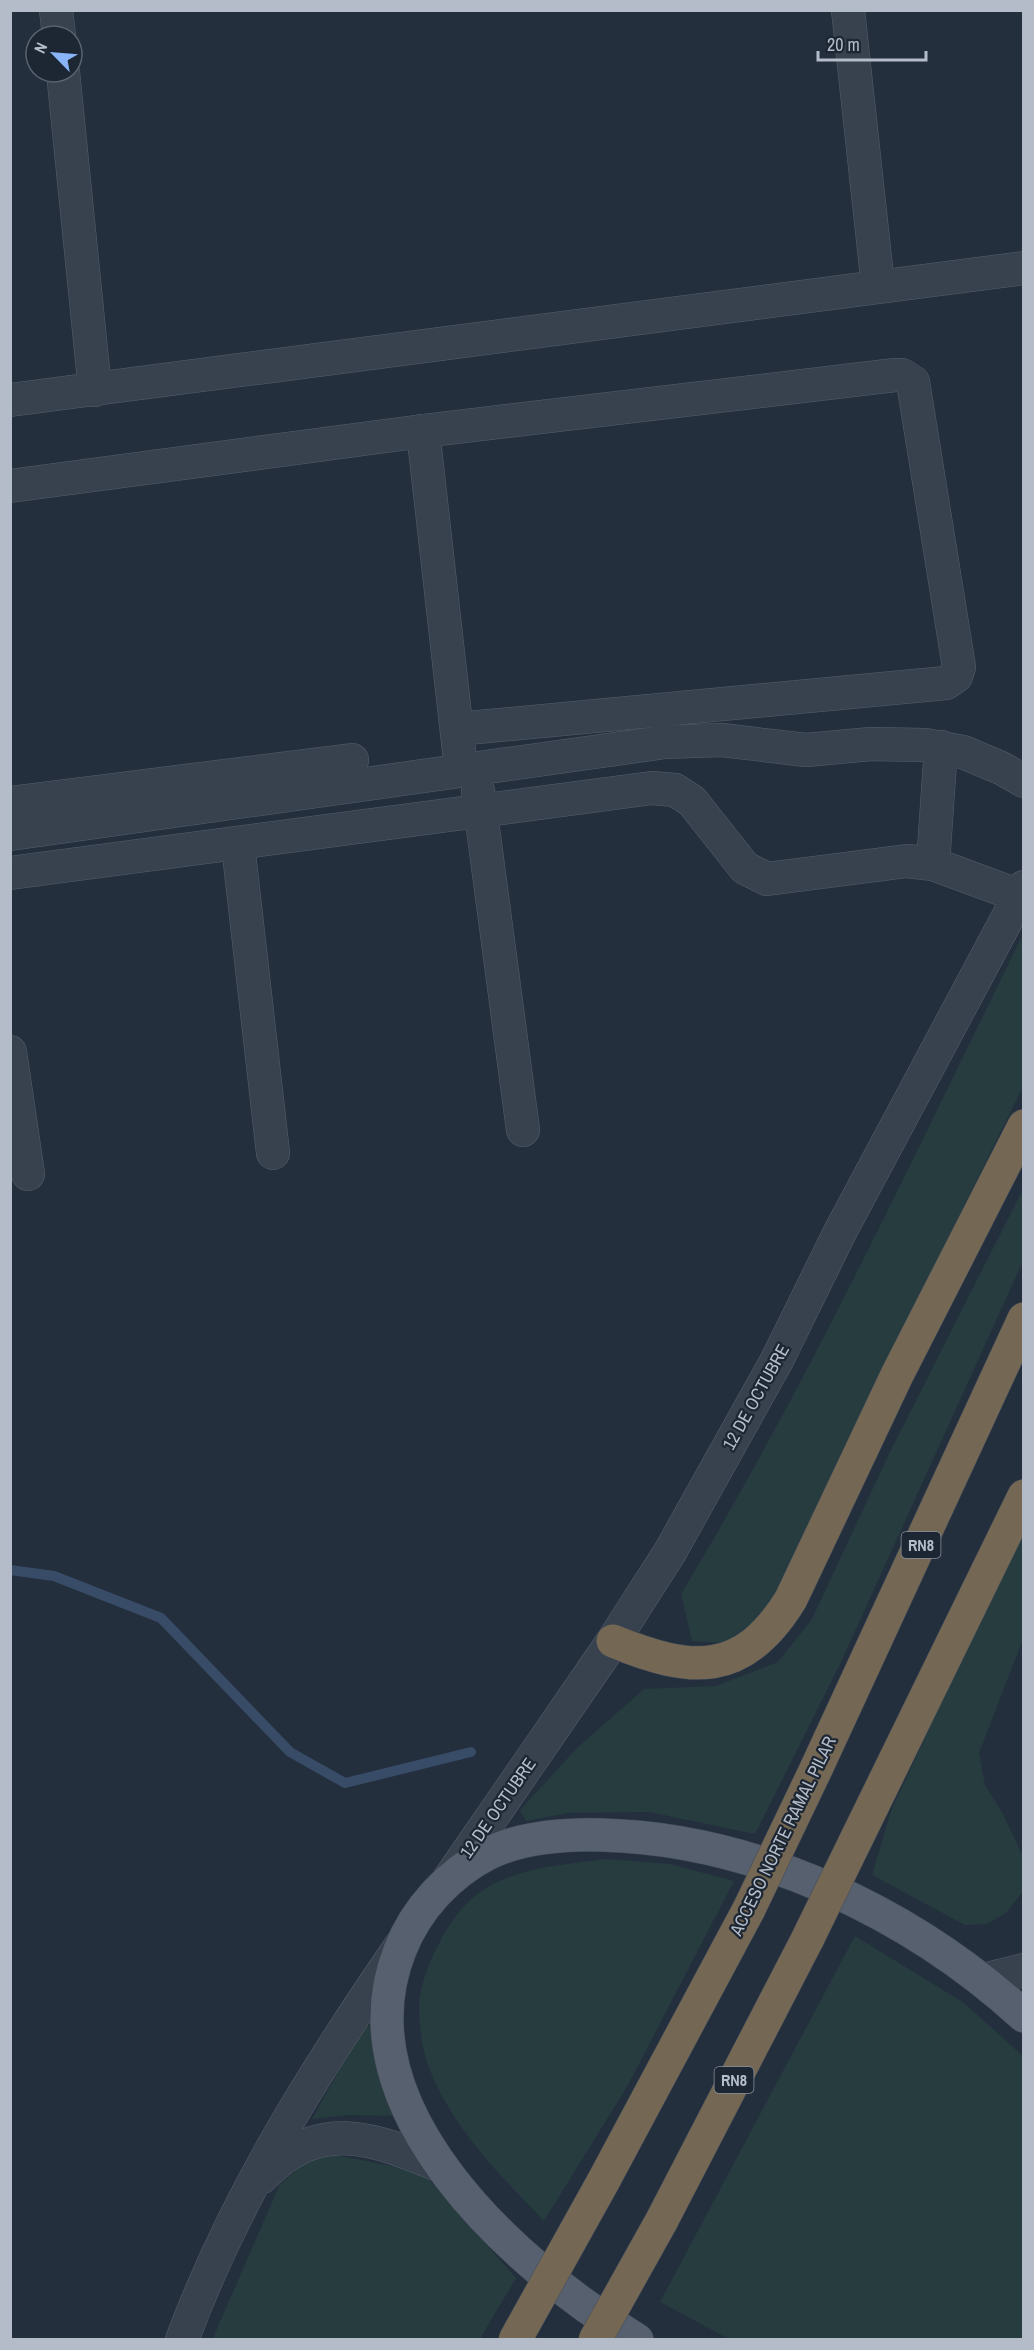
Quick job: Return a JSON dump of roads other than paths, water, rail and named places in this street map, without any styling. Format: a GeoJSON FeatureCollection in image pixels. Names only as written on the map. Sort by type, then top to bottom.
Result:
{"type":"FeatureCollection","features":[{"type":"Feature","properties":{"kind":"highway"},"geometry":{"type":"LineString","coordinates":[[613,1641],[676,1663],[707,1663],[728,1658],[752,1644],[769,1630],[791,1599],[897,1376],[1023,1126]]}},
{"type":"Feature","properties":{"kind":"highway","name":"ACCESO NORTE RAMAL PILAR"},"geometry":{"type":"LineString","coordinates":[[515,2340],[749,1910],[1023,1319]]}},
{"type":"Feature","properties":{"kind":"highway","name":"RN8"},"geometry":{"type":"LineString","coordinates":[[595,2340],[662,2220],[807,1940],[1023,1496]]}},
{"type":"Feature","properties":{"kind":"main road"},"geometry":{"type":"LineString","coordinates":[[637,2340],[566,2292],[522,2256],[473,2206],[441,2166],[408,2105],[390,2045],[387,2022],[390,1982],[403,1943],[428,1902],[447,1882],[489,1854],[536,1839],[589,1834],[673,1840],[753,1861],[837,1894],[925,1940],[983,1980],[1023,2016]]}},
{"type":"Feature","properties":{"kind":"street"},"geometry":{"type":"LineString","coordinates":[[848,10],[878,286]]}},
{"type":"Feature","properties":{"kind":"street"},"geometry":{"type":"LineString","coordinates":[[64,84],[95,390]]}},
{"type":"Feature","properties":{"kind":"street"},"geometry":{"type":"LineString","coordinates":[[10,400],[1023,268]]}},
{"type":"Feature","properties":{"kind":"street"},"geometry":{"type":"LineString","coordinates":[[10,486],[423,431],[902,375],[909,378],[914,388],[959,667],[956,676],[946,683],[457,729]]}},
{"type":"Feature","properties":{"kind":"street"},"geometry":{"type":"LineString","coordinates":[[423,431],[457,729],[481,812],[523,1130]]}},
{"type":"Feature","properties":{"kind":"street"},"geometry":{"type":"LineString","coordinates":[[10,834],[664,742],[722,740],[806,750],[871,744],[941,747],[963,752],[1001,768],[1023,781]]}},
{"type":"Feature","properties":{"kind":"street"},"geometry":{"type":"LineString","coordinates":[[933,864],[941,747]]}},
{"type":"Feature","properties":{"kind":"street"},"geometry":{"type":"LineString","coordinates":[[10,803],[352,760]]}},
{"type":"Feature","properties":{"kind":"street"},"geometry":{"type":"LineString","coordinates":[[10,873],[238,845],[651,788],[675,790],[692,801],[745,868],[767,879],[907,861],[933,864],[1022,891]]}},
{"type":"Feature","properties":{"kind":"street"},"geometry":{"type":"LineString","coordinates":[[238,845],[273,1153]]}},
{"type":"Feature","properties":{"kind":"street","name":"12 DE OCTUBRE"},"geometry":{"type":"LineString","coordinates":[[447,1882],[613,1641],[670,1552],[777,1360],[840,1232],[1022,891]]}},
{"type":"Feature","properties":{"kind":"street"},"geometry":{"type":"LineString","coordinates":[[10,1052],[28,1174]]}},
{"type":"Feature","properties":{"kind":"street"},"geometry":{"type":"LineString","coordinates":[[182,2340],[220,2248],[316,2070],[403,1943]]}},
{"type":"Feature","properties":{"kind":"street"},"geometry":{"type":"LineString","coordinates":[[983,1980],[1023,1970]]}},
{"type":"Feature","properties":{"kind":"street"},"geometry":{"type":"LineString","coordinates":[[249,2192],[278,2162],[295,2150],[314,2141],[335,2138],[374,2141],[441,2166]]}},
{"type":"Feature","properties":{"kind":"waterway"},"geometry":{"type":"LineString","coordinates":[[10,1570],[54,1576],[161,1618],[290,1752],[345,1783],[471,1752]]}}]}
